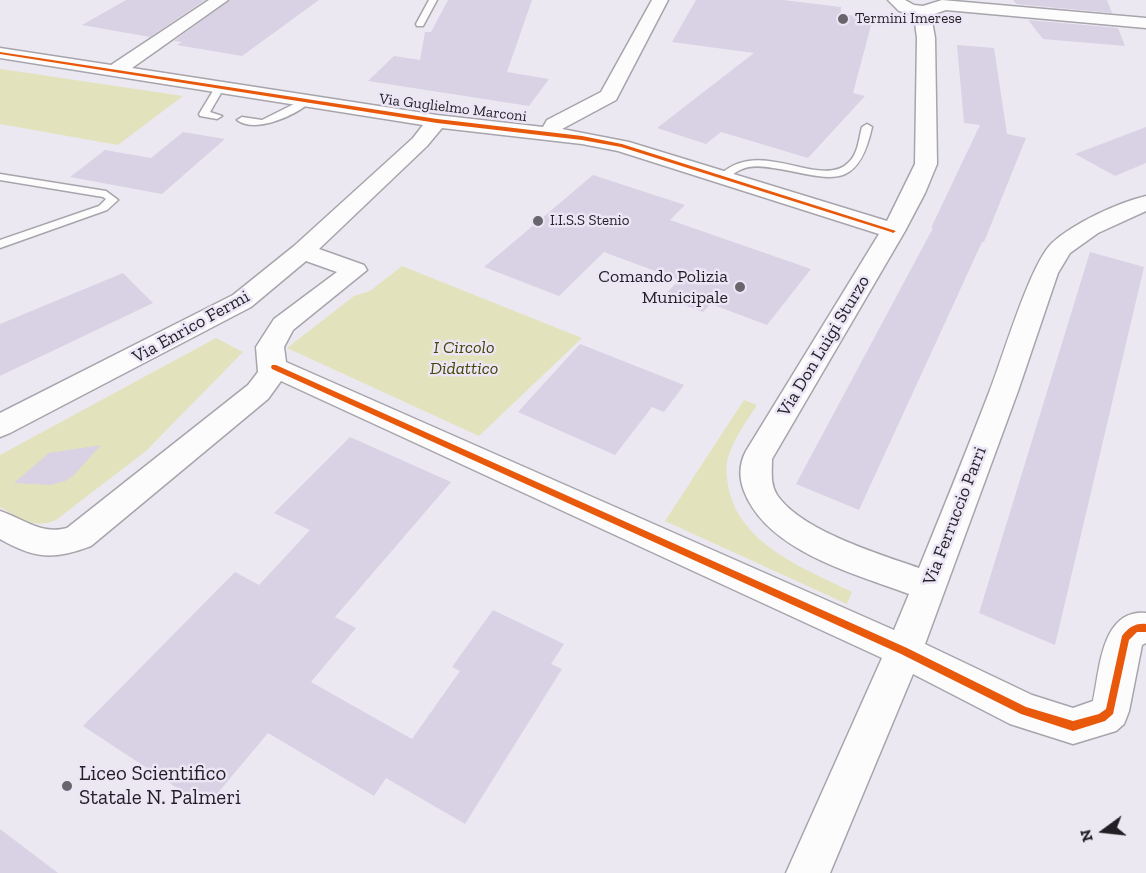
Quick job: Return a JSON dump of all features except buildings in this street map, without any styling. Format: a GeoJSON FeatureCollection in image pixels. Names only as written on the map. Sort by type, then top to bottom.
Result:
{"type":"FeatureCollection","features":[{"type":"Feature","properties":{"kind":"street"},"geometry":{"type":"LineString","coordinates":[[113,72],[220,0]]}},
{"type":"Feature","properties":{"kind":"street"},"geometry":{"type":"LineString","coordinates":[[550,134],[554,124],[609,96],[660,0]]}},
{"type":"Feature","properties":{"kind":"street"},"geometry":{"type":"LineString","coordinates":[[896,0],[901,6],[999,5],[1146,23]]}},
{"type":"Feature","properties":{"kind":"street","name":"Via Don Luigi Sturzo"},"geometry":{"type":"LineString","coordinates":[[927,586],[800,534],[784,525],[765,502],[756,483],[757,459],[893,231],[914,193],[926,164],[926,38],[935,5]]}},
{"type":"Feature","properties":{"kind":"street","name":"Via Guglielmo Marconi"},"geometry":{"type":"LineString","coordinates":[[0,53],[437,121],[550,134],[622,146],[893,231]]}},
{"type":"Feature","properties":{"kind":"street","name":"Via Enrico Fermi"},"geometry":{"type":"LineString","coordinates":[[0,426],[223,312],[261,288],[420,142],[437,121]]}},
{"type":"Feature","properties":{"kind":"street","name":"Via Ferruccio Parri"},"geometry":{"type":"LineString","coordinates":[[808,873],[904,651],[927,586],[1004,391],[1046,273],[1060,249],[1090,228],[1146,203]]}},
{"type":"Feature","properties":{"kind":"street"},"geometry":{"type":"LineString","coordinates":[[0,524],[41,544],[60,544],[79,537],[258,392],[268,381],[274,367],[270,347],[283,325],[355,270],[303,251]]}},
{"type":"Feature","properties":{"kind":"street"},"geometry":{"type":"LineString","coordinates":[[274,367],[904,651],[1024,711],[1073,726],[1102,718],[1110,711],[1125,639],[1130,632],[1146,628]]}},
{"type":"Feature","properties":{"kind":"lane"},"geometry":{"type":"LineString","coordinates":[[420,24],[433,0]]}},
{"type":"Feature","properties":{"kind":"lane"},"geometry":{"type":"LineString","coordinates":[[217,116],[204,114],[219,88]]}},
{"type":"Feature","properties":{"kind":"lane"},"geometry":{"type":"LineString","coordinates":[[242,120],[263,123],[307,101]]}},
{"type":"Feature","properties":{"kind":"lane"},"geometry":{"type":"LineString","coordinates":[[722,178],[736,167],[750,163],[777,164],[819,173],[836,173],[852,167],[861,153],[867,127]]}},
{"type":"Feature","properties":{"kind":"lane"},"geometry":{"type":"LineString","coordinates":[[0,177],[106,194],[112,200],[103,208],[0,244]]}},
{"type":"Feature","properties":{"kind":"green space"},"geometry":{"type":"Polygon","coordinates":[[[0,69],[183,96],[118,145],[0,124],[0,69]]]}},
{"type":"Feature","properties":{"kind":"green space","name":"I Circolo Didattico"},"geometry":{"type":"Polygon","coordinates":[[[402,266],[582,338],[479,436],[287,348],[354,296],[370,291],[402,266]]]}},
{"type":"Feature","properties":{"kind":"green space"},"geometry":{"type":"Polygon","coordinates":[[[216,338],[243,352],[146,451],[56,520],[41,524],[34,523],[21,519],[0,507],[0,455],[216,338]]]}},
{"type":"Feature","properties":{"kind":"green space"},"geometry":{"type":"Polygon","coordinates":[[[744,400],[757,405],[737,437],[727,462],[729,490],[736,510],[747,526],[778,553],[852,592],[847,604],[665,521],[744,400]]]}},
{"type":"Feature","properties":{"kind":"cycle path"},"geometry":{"type":"LineString","coordinates":[[0,53],[437,121],[582,138],[622,146],[893,231]]}},
{"type":"Feature","properties":{"kind":"cycle path"},"geometry":{"type":"LineString","coordinates":[[274,367],[904,651],[1024,711],[1073,726],[1102,718],[1110,711],[1125,639],[1134,630],[1146,628]]}},
{"type":"Feature","properties":{"kind":"place","name":"Termini Imerese"},"geometry":{"type":"Point","coordinates":[843,19]}},
{"type":"Feature","properties":{"kind":"place","name":"I.I.S.S Stenio"},"geometry":{"type":"Point","coordinates":[538,221]}},
{"type":"Feature","properties":{"kind":"place","name":"Comando Polizia Municipale"},"geometry":{"type":"Point","coordinates":[740,287]}},
{"type":"Feature","properties":{"kind":"place","name":"Liceo Scientifico Statale N. Palmeri"},"geometry":{"type":"Point","coordinates":[67,786]}}]}
